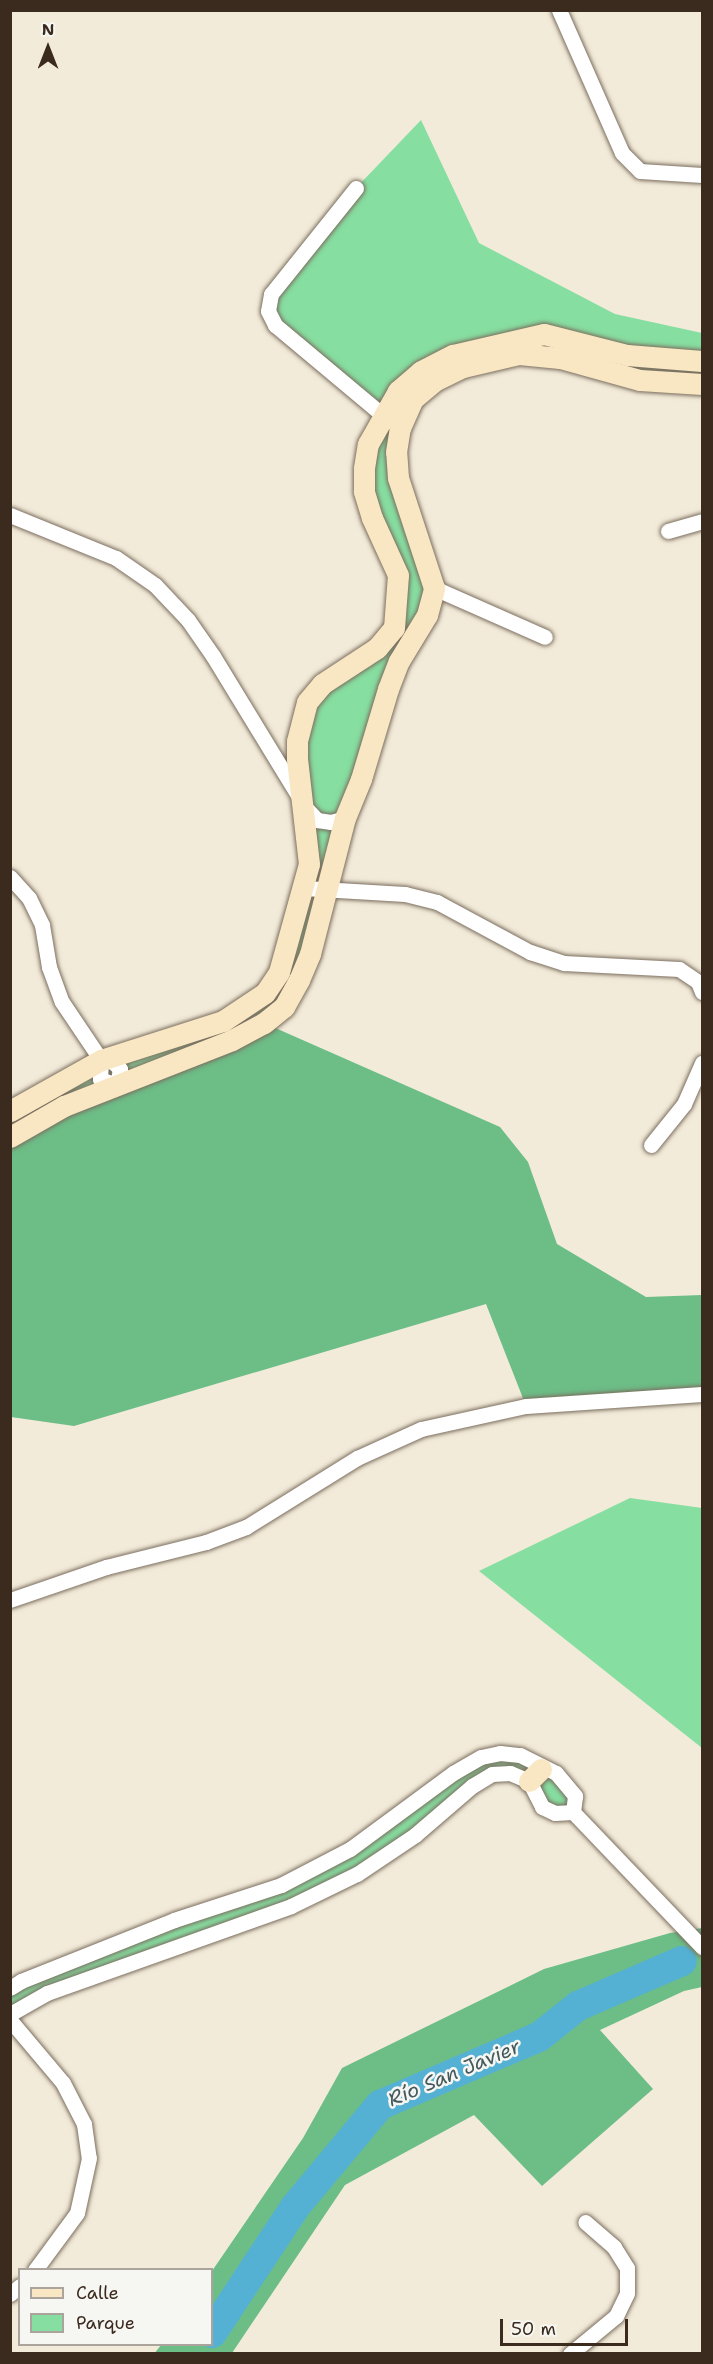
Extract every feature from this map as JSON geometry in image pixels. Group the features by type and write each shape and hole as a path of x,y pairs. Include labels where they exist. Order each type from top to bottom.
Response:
{"street":[{"path":"559,10 622,153 640,171 702,175"},
{"path":"356,188 271,294 268,311 275,325 382,416 400,428"},
{"path":"10,1110 101,1060 183,1036 250,1006 265,993 279,972 309,864 297,741 307,702 322,684 377,648 394,628 399,602 398,575 364,491 368,444 398,391 421,370 453,355 517,337 564,336 627,355 702,361"},
{"path":"10,1137 64,1106 232,1040 284,1007 310,954 345,818 361,779 388,689 399,661 427,615 434,588 398,477 396,452 400,428 413,399 436,380 463,367 519,354 560,357 640,380 702,384"},
{"path":"10,515 116,558 155,585 201,638 305,807 317,820 331,822 345,818"},
{"path":"668,531 702,521"},
{"path":"434,588 545,637"},
{"path":"10,877 29,898 42,926 50,967 62,1002 101,1060 100,1079 117,1084"},
{"path":"304,888 405,894 437,902 530,952 564,963 679,969 698,982 702,992"},
{"path":"651,1145 684,1104 702,1063"},
{"path":"10,1600 106,1567 206,1542 246,1527 357,1458 421,1429 526,1406 702,1394"},
{"path":"10,1988 21,1980 174,1920 281,1885 350,1849 453,1773 481,1757 500,1753 520,1755 535,1775 542,1807 555,1813 573,1812 702,1947"},
{"path":"10,2014 47,1993 291,1906 357,1874 415,1835 472,1786 492,1774 535,1775 566,1781 575,1796 573,1812"},
{"path":"10,2020 63,2083 84,2124 89,2158 77,2213 36,2268"},
{"path":"570,2354 615,2316 627,2293 627,2268 614,2247 585,2222"}],"green space":[{"path":"421,120 479,243 615,314 702,333 702,384 519,354 413,399 396,452 434,588 399,661 284,1007 11,1137 10,1111 265,993 297,910 307,702 358,663 399,602 364,491 382,415 268,311 356,188"},
{"path":"264,1023 500,1127 528,1162 557,1244 646,1297 702,1295 702,1394 526,1406 486,1304 74,1426 11,1417 10,1137"},
{"path":"630,1498 702,1508 702,1748 479,1571"},
{"path":"500,1753 566,1781 573,1812 555,1813 529,1781 492,1775 357,1874 11,2014 11,1988 281,1885 350,1849 453,1773"},
{"path":"702,1928 702,1987 684,1991 600,2030 653,2089 542,2186 474,2115 345,2185 232,2353 154,2354 160,2346 213,2346 213,2270 303,2138 342,2068 544,1969 670,1933"}],"waterway":[{"name":"Río San Javier","path":"213,2331 295,2207 380,2105 539,2037 578,2006 682,1961"}]}
